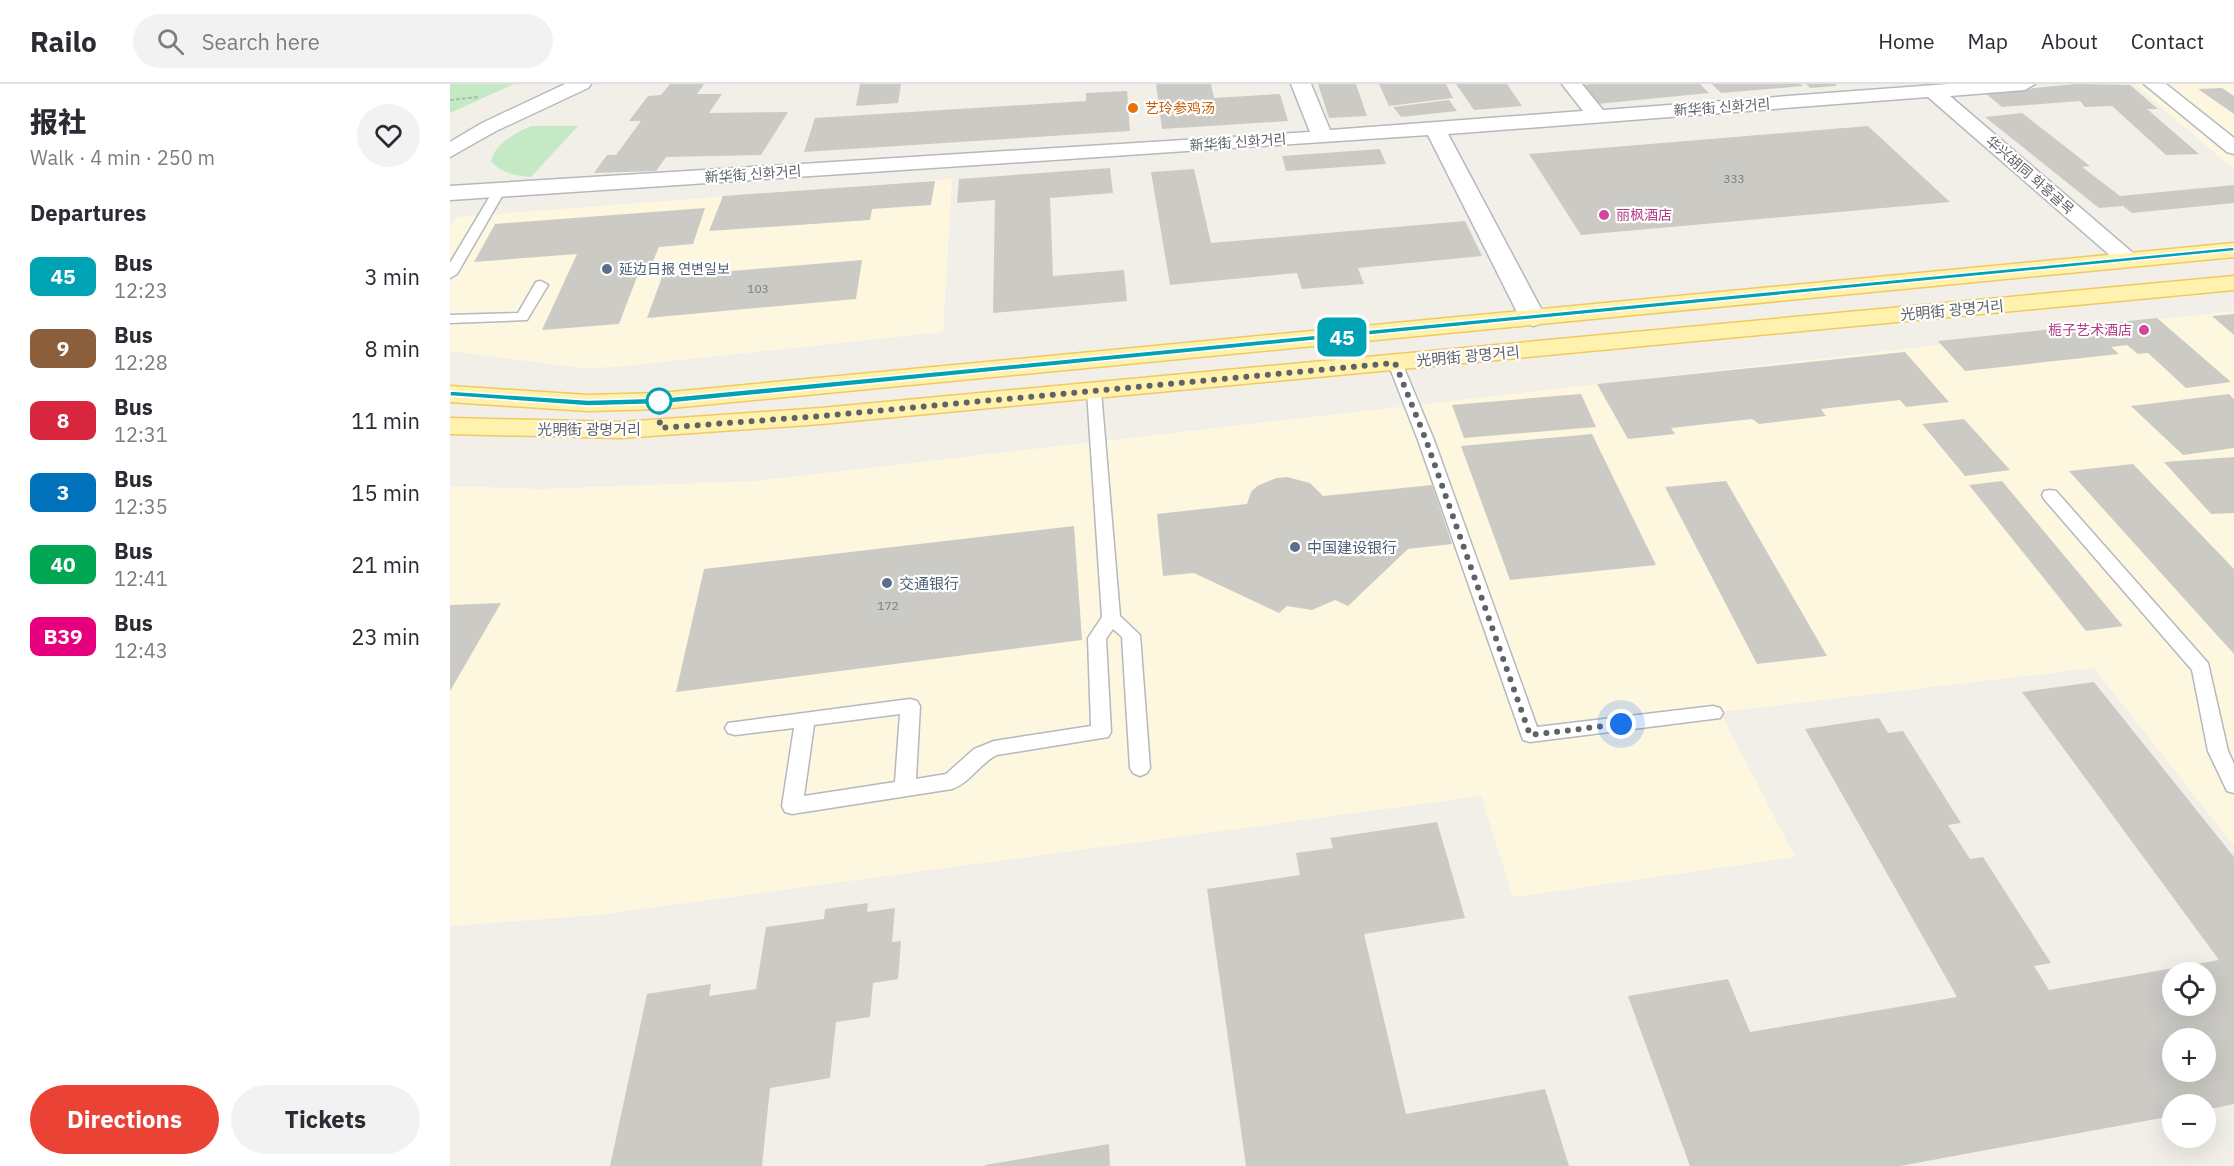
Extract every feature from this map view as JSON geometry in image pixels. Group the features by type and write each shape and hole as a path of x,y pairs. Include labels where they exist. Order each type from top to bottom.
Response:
{"main road":[{"name":"光明街 광명거리","path":"450,394 588,403 661,401 2234,249"},
{"name":"光明街 광명거리","path":"450,426 621,430 822,416 2234,283"}],"street":[{"path":"450,132 492,108 546,84"},
{"path":"450,151 489,127 581,84"},
{"path":"1301,84 1323,137"},
{"path":"1572,84 1598,117"},
{"name":"新华街 신화거리","path":"450,193 1323,137 1972,86 2025,84"},
{"path":"2154,84 2234,148"},
{"name":"华兴胡同 화흥골목","path":"1933,90 2128,259"},
{"path":"1435,129 1533,318"}],"lane":[{"path":"450,274 499,191"},
{"path":"450,319 522,317 541,285"},
{"path":"1395,363 1426,440 1530,735 1713,713"},
{"path":"805,720 792,806 952,781 981,754 994,748 1101,732 1097,638 1111,618 1094,391"},
{"path":"2050,495 2201,668 2218,752 2234,785"},
{"path":"1111,618 1131,635 1140,768"},
{"path":"735,728 910,706 905,789"}],"path":[{"path":"450,100 485,96"}],"shaded area":[{"path":"2134,84 2234,84 2234,169"},
{"path":"952,179 943,332 615,367 581,368 450,351 450,225 456,217"},
{"path":"2234,311 2234,846 2094,668 1720,712 1795,857 1513,897 1481,796 597,915 450,926 450,486 541,489 755,481"}],"green space":[{"path":"450,84 514,84 450,113"},
{"path":"531,126 578,126 531,177 509,173 491,161 493,154 502,144"}],"building":[{"path":"670,84 704,84 697,94 722,94 709,113 788,112 761,155 666,157 656,171 594,173 607,155 616,155 641,121 629,121 648,96 661,95"},
{"path":"860,84 901,84 898,103 856,106"},
{"path":"1156,84 1211,84 1214,98 1280,94 1288,121 1162,129"},
{"path":"1318,84 1356,84 1367,116 1329,118"},
{"path":"1379,84 1446,84 1453,98 1389,106"},
{"path":"1456,84 1507,84 1522,106 1474,110"},
{"path":"1700,84 1709,93 1597,104 1582,85"},
{"path":"1712,84 1800,84 1803,86 1721,93"},
{"path":"1806,84 1836,84 1836,86 1810,88"},
{"path":"2076,84 2130,85 2158,109 2147,109 2199,154 2166,155 2112,106 2085,107 2080,101 2002,107 1985,93"},
{"path":"2222,88 2234,96 2234,114 2198,89"},
{"path":"1127,91 1130,131 804,152 815,118 1086,101 1086,93"},
{"path":"1449,100 1457,111 1401,117 1393,107"},
{"path":"2022,113 2090,166 2082,167 2120,196 2234,185 2234,203 2132,213 2123,206 2099,208 1985,117"},
{"path":"1868,126 1950,202 1581,235 1529,154"},
{"path":"1380,149 1386,164 1286,171 1282,156"},
{"path":"1110,168 1113,193 1050,198 1053,276 1124,270 1127,301 993,313 995,200 957,203 959,179"},
{"path":"1194,169 1211,243 1465,221 1482,256 1358,268 1364,284 1302,289 1297,273 1170,285 1151,172"},
{"path":"935,181 931,205 872,209 870,220 709,231 723,196"},
{"name":"延边日报 연변일보","path":"705,208 693,244 659,247 650,268 640,269 619,324 542,330 577,254 474,262 495,224"},
{"path":"862,260 856,299 647,318 662,277"},
{"path":"2234,314 2234,335 2212,316"},
{"path":"2157,318 2231,382 2186,388 2148,353 2138,354 2127,345 2111,347 2119,354 1965,371 1938,341"},
{"path":"1905,352 1949,402 1906,407 1900,400 1821,409 1826,416 1759,424 1752,419 1671,428 1675,434 1628,439 1597,384"},
{"path":"1581,394 1596,427 1464,438 1452,405"},
{"path":"2229,394 2234,399 2234,448 2183,455 2131,406"},
{"path":"1964,419 2010,470 1965,476 1922,424"},
{"path":"1592,434 1656,565 1510,580 1461,446"},
{"path":"2234,457 2234,513 2211,514 2164,462"},
{"path":"2133,464 2234,569 2234,654 2069,471"},
{"name":"中国建设银行","path":"1287,477 1310,483 1323,496 1432,485 1452,544 1408,549 1348,606 1335,600 1312,610 1287,606 1279,613 1194,573 1163,576 1157,514 1247,504 1251,492 1257,486 1276,478"},
{"path":"1726,481 1827,656 1757,664 1665,487"},
{"path":"2002,481 2123,626 2086,631 1969,485"},
{"path":"1074,526 1082,640 676,692 704,569"},
{"path":"501,603 450,691 450,605"},
{"path":"2094,682 2234,857 2234,1104 2216,1108 2216,1094 2162,1094 2162,1118 1900,1166 1690,1166 1628,996 1728,979 1750,1032 1957,997 1805,729 1879,718 1888,733 1903,731 1961,823 1948,825 1970,859 1983,857 2051,963 2034,966 2049,990 2162,970 2162,1016 2216,1016 2216,962 2208,962 2219,960 2022,692"},
{"path":"1437,822 1465,918 1364,934 1406,1114 1545,1089 1569,1166 1246,1166 1207,889 1300,875 1296,853 1333,848 1330,838"},
{"path":"868,903 867,912 895,908 892,942 901,941 898,979 873,983 870,1017 836,1022 830,1078 770,1088 762,1166 610,1166 647,994 711,984 709,996 756,989 766,927 824,919 825,909"},
{"path":"1109,1144 1110,1166 985,1166 985,1165"}],"bus line":[{"name":"45","path":"450,394 588,403 661,401 1499,322 2234,249"}],"place":[{"name":"艺玲参鸡汤","path":"1133,108"},
{"name":"丽枫酒店","path":"1604,215"},
{"name":"延边日报 연변일보","path":"607,269"},
{"name":"栀子艺术酒店","path":"2144,330"},
{"name":"中国建设银行","path":"1295,547"},
{"name":"交通银行","path":"887,583"}],"route":[{"path":"659,401 660,428 822,416 1395,363 1426,440 1530,735 1621,724"}]}
